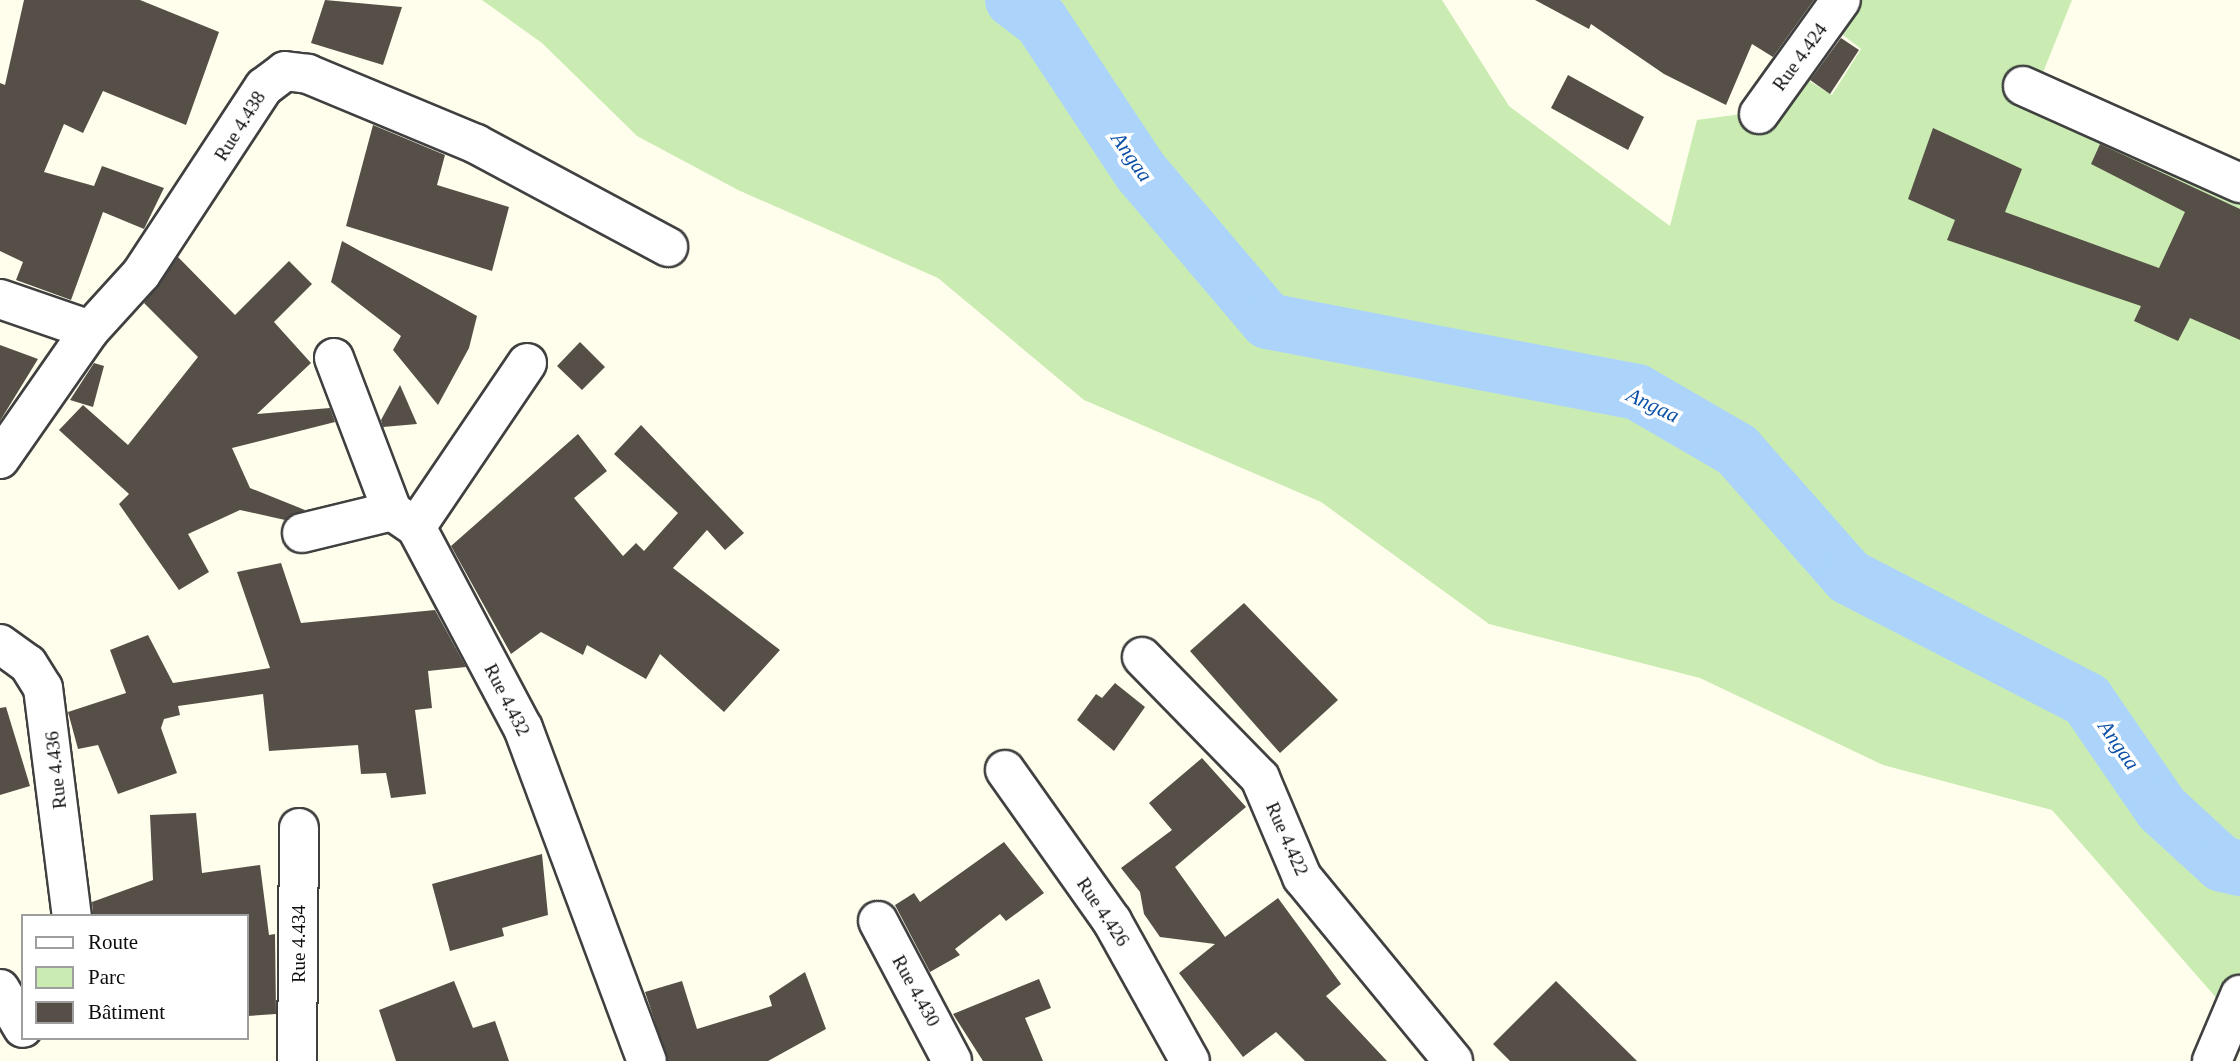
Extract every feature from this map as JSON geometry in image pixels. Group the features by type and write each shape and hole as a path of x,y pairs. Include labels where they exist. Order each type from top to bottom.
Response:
{"street":[{"name":"Rue 4.424","path":"1759,114 1841,0"},
{"name":"Rue 4.438","path":"0,459 90,330 141,274 264,87 285,71 308,74 475,144 668,247"},
{"path":"2023,86 2240,183"},
{"path":"0,299 90,330"},
{"name":"Rue 4.432","path":"334,358 404,519 523,728 647,1061"},
{"path":"302,534 404,519 527,363"},
{"name":"Rue 4.422","path":"1142,657 1260,778 1302,877 1453,1061"},
{"name":"Rue 4.436","path":"9,663 49,713 72,914"},
{"name":"Rue 4.426","path":"1005,770 1112,921 1190,1061"},
{"name":"Rue 4.434","path":"297,1061 299,828"},
{"name":"Rue 4.430","path":"878,921 952,1061"},
{"path":"0,989 21,1025"},
{"path":"2211,1061 2240,995"},
{"path":"20,1061 22,1040"}],"green space":[{"path":"482,0 1442,0 1509,106 1670,226 1697,120 1749,113 1780,118 1806,79 1832,95 1861,49 1839,32 1862,0 2072,0 2042,75 2240,173 2240,1025 2052,810 1883,765 1700,678 1489,624 1321,502 1084,400 938,278 738,190 637,136 542,43"}],"building":[{"path":"24,0 140,0 219,32 186,125 103,91 83,133 64,124 44,172 94,186 102,166 164,188 144,229 103,212 71,300 16,280 23,262 0,251 0,83 5,85"},
{"path":"325,0 402,7 383,65 311,43"},
{"path":"1535,0 1814,0 1773,57 1752,44 1726,105 1664,74 1591,24 1589,29"},
{"path":"1841,38 1859,50 1830,94 1810,80"},
{"path":"1568,75 1644,117 1628,150 1551,108"},
{"path":"373,125 445,155 437,185 509,207 492,271 346,226"},
{"path":"1933,128 2022,169 2005,212 2159,268 2185,212 2091,164 2100,144 2240,209 2240,340 2190,318 2178,341 2134,321 2141,306 1947,240 1955,220 1908,199"},
{"path":"342,241 477,316 469,348 438,405 393,350 401,336 331,282"},
{"path":"178,257 235,315 289,261 312,284 274,322 311,363 257,414 330,408 335,422 232,448 250,488 305,510 285,520 240,510 188,534 209,572 179,590 119,504 129,494 59,430 83,405 128,445 198,357 144,303"},
{"path":"580,342 605,367 582,390 557,366"},
{"path":"0,345 38,359 0,421"},
{"path":"94,363 104,366 93,407 70,400"},
{"path":"400,385 417,424 383,427 381,420"},
{"path":"641,425 744,533 725,550 707,530 673,568 780,650 724,712 660,654 646,679 587,645 583,655 541,632 511,654 451,546 578,434 607,471 574,498 623,556 636,543 644,551 678,513 614,454"},
{"path":"281,563 301,623 435,610 466,667 428,671 432,708 415,710 426,794 391,798 386,773 361,774 358,745 269,751 263,694 178,706 180,715 164,719 161,728 177,773 118,794 98,745 78,749 68,712 126,693 110,650 148,635 173,683 270,668 237,572"},
{"path":"1244,603 1338,700 1280,753 1190,651"},
{"path":"1115,683 1145,707 1114,751 1077,720 1096,694 1102,698"},
{"path":"6,707 30,786 0,795 0,708"},
{"path":"1202,758 1246,807 1175,867 1225,937 1278,898 1341,984 1326,996 1387,1061 1305,1061 1276,1032 1243,1057 1179,973 1215,944 1160,937 1144,914 1140,892 1121,868 1172,830 1149,803"},
{"path":"196,813 202,873 260,865 269,935 275,934 276,1014 248,1016 248,914 93,914 92,902 153,880 150,815"},
{"path":"1004,842 1044,893 1006,921 1000,914 955,949 960,955 930,972 895,905 914,893 920,902"},
{"path":"542,854 548,915 502,928 504,936 450,951 432,884"},
{"path":"805,972 826,1029 768,1061 668,1061 645,992 682,981 697,1029 772,1006 769,996"},
{"path":"1039,979 1051,1008 1025,1018 1043,1061 983,1061 953,1014"},
{"path":"454,981 473,1028 495,1021 509,1061 396,1061 379,1010"},
{"path":"1556,981 1637,1061 1510,1061 1493,1044"}],"waterway":[{"name":"Angaa","path":"1013,0 1041,21 1141,172 1268,321 1637,392 1737,450 1849,577 2087,700 2162,809 2222,864 2240,868"}]}
